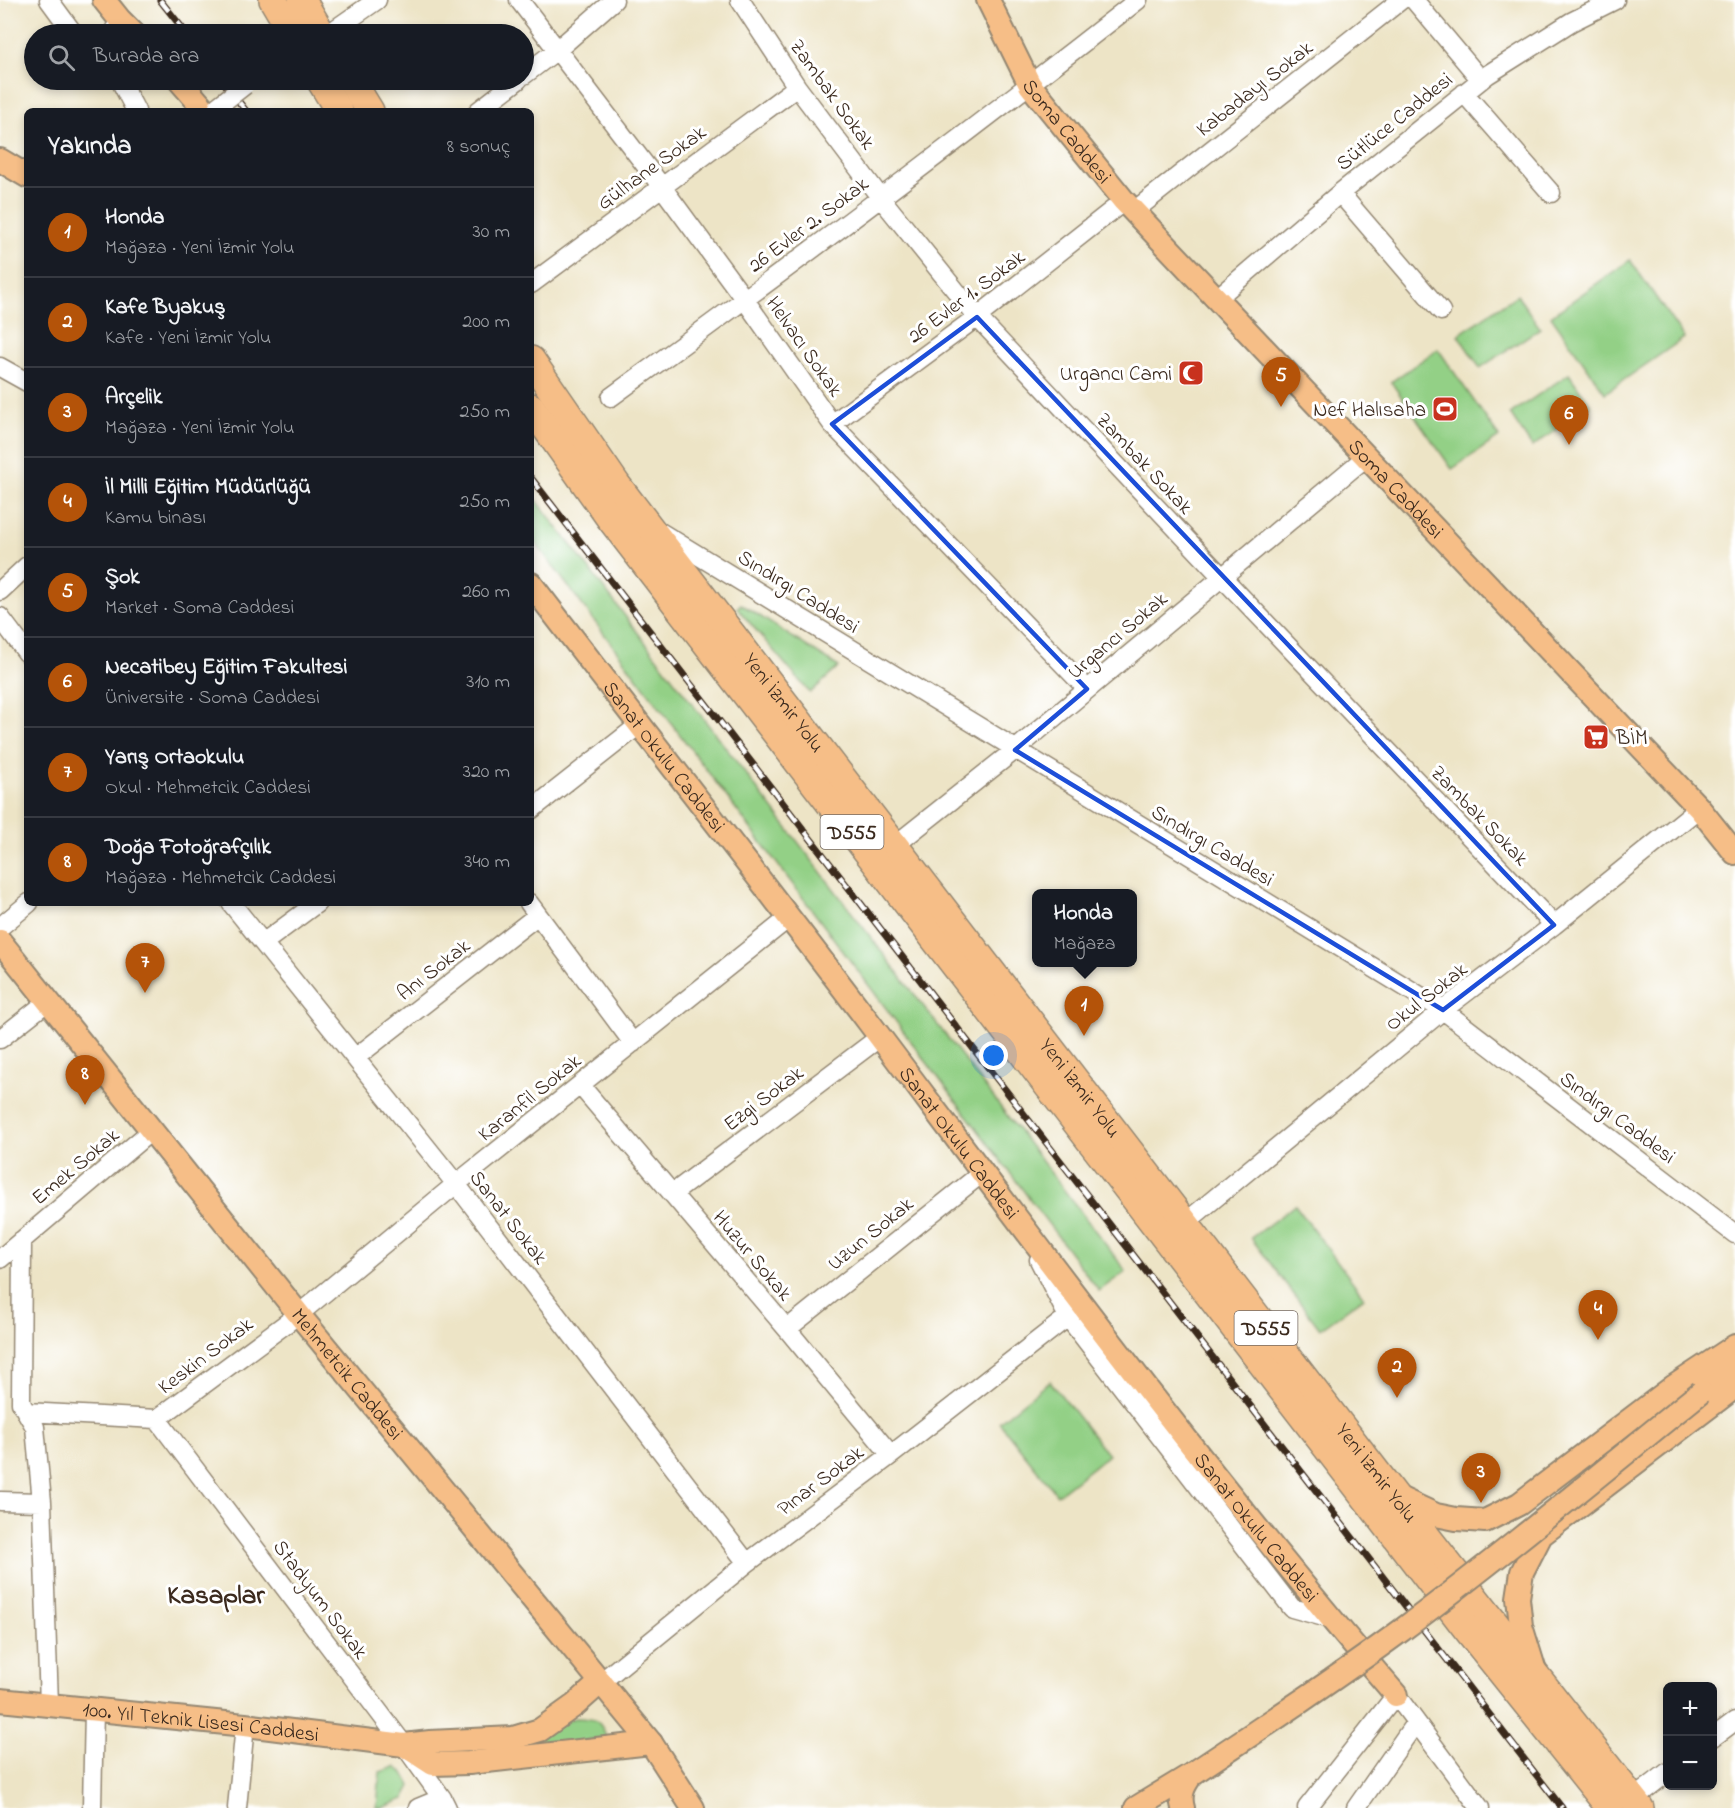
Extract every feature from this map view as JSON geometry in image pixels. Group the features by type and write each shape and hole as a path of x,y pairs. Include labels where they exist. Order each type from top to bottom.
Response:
{"highway":[{"path":"273,0 287,24"},
{"path":"302,0 322,24"},
{"path":"326,90 337,108"},
{"path":"357,90 368,108"},
{"name":"Yeni İzmir Yolu","path":"534,364 617,485 894,846 1466,1628 1628,1805"},
{"name":"Yeni İzmir Yolu","path":"534,410 609,517 1175,1231 1395,1496 1536,1676 1628,1805"}],"main road":[{"path":"104,0 118,24"},
{"name":"Soma Caddesi","path":"988,0 1030,85 1129,206 1699,808 1735,853"},
{"path":"190,90 211,108"},
{"path":"1,162 24,174"},
{"name":"Sanat Okulu Caddesi","path":"534,588 790,917 1022,1226 1076,1311 1171,1421 1331,1619 1396,1695"},
{"name":"Mehmetcik Caddesi","path":"0,941 299,1314 651,1743 693,1808"},
{"path":"1735,1346 1673,1388 1519,1504 1514,1509 1511,1521 1516,1533 1528,1538 1541,1535 1735,1387"},
{"path":"1136,1808 1192,1774 1337,1677 1410,1624 1532,1529 1735,1363"},
{"path":"1701,1392 1735,1371"},
{"path":"1395,1496 1436,1515 1485,1521 1519,1504"},
{"path":"1536,1676 1521,1626 1518,1598 1522,1572 1541,1535"},
{"name":"100. Yıl Teknik Lisesi Caddesi","path":"0,1700 245,1725 404,1745 513,1738 540,1730 575,1705 601,1682"},
{"name":"100. Yıl Teknik Lisesi Caddesi","path":"404,1745 433,1764 468,1763 651,1743"},
{"path":"1183,1808 1182,1790 1192,1774"}],"street":[{"path":"49,0 67,24"},
{"path":"340,24 377,0"},
{"name":"Helvacı Sokak","path":"519,0 746,300 832,423 1087,689"},
{"path":"534,67 614,0"},
{"name":"Zambak Sokak","path":"740,0 797,87 880,197 977,317 1554,925"},
{"name":"26 Evler 2. Sokak","path":"611,397 746,300 1030,85 1138,0"},
{"name":"Kabadayı Sokak","path":"1129,206 1401,0"},
{"path":"1414,0 1480,80"},
{"name":"Sütlüce Caddesi","path":"1216,299 1340,193 1480,80 1571,22 1615,0"},
{"name":"Gülhane Sokak","path":"534,282 797,87"},
{"path":"125,90 134,108"},
{"path":"213,108 238,90"},
{"path":"482,108 505,90"},
{"path":"1464,93 1551,193"},
{"path":"1340,193 1441,310"},
{"name":"26 Evler 1. Sokak","path":"832,423 1129,206"},
{"path":"0,367 24,380"},
{"name":"Urgancı Sokak","path":"894,846 1015,750 1366,457"},
{"name":"Sındırgı Caddesi","path":"647,525 1443,1010 1735,1234"},
{"path":"0,591 24,569"},
{"path":"0,617 24,649"},
{"path":"534,808 639,725"},
{"name":"Okul Sokak","path":"1175,1231 1443,1010 1554,925 1699,808"},
{"path":"0,927 25,906"},
{"name":"Sanat Sokak","path":"233,906 456,1184 747,1563"},
{"path":"263,942 313,906"},
{"path":"533,909 633,1043"},
{"name":"Anı Sokak","path":"355,1058 533,909"},
{"name":"Karanfil Sokak","path":"299,1314 456,1184 790,917"},
{"path":"0,1039 47,1002"},
{"name":"Ezgi Sokak","path":"672,1194 880,1037"},
{"name":"Huzur Sokak","path":"580,1085 891,1455"},
{"name":"Emek Sokak","path":"0,1259 152,1130"},
{"name":"Uzun Sokak","path":"787,1329 982,1173"},
{"path":"22,1240 21,1403 35,1427 42,1502 49,1704"},
{"name":"Pınar Sokak","path":"601,1682 747,1563 891,1455 1076,1311"},
{"name":"Keskin Sokak","path":"26,1412 157,1419 299,1314"},
{"name":"Stadyum Sokak","path":"157,1419 404,1745 445,1803"},
{"path":"0,1501 42,1502"},
{"path":"1306,1808 1396,1695 1480,1808"},
{"path":"92,1808 94,1709"},
{"path":"1716,1736 1735,1721"},
{"path":"1356,1808 1416,1722"},
{"path":"237,1808 245,1725"},
{"path":"1628,1805 1663,1776"},
{"path":"417,1808 445,1803"}],"highlighted area":[{"path":"977,317 1554,925 1443,1010 1015,750 1087,689 832,424"}],"green space":[{"path":"1630,260 1684,338 1605,393 1551,316"},
{"path":"1517,295 1540,328 1480,368 1458,335"},
{"name":"Nef Halısaha","path":"1438,349 1499,437 1452,469 1391,382"},
{"path":"1569,374 1591,406 1532,447 1510,414"},
{"path":"534,497 1126,1271 1099,1291 534,541"},
{"path":"741,604 839,667 810,693 737,608"},
{"path":"1295,1205 1364,1297 1320,1329 1251,1238"},
{"path":"1050,1381 1108,1455 1057,1495 999,1422"},
{"path":"575,1718 596,1721 607,1738 519,1749 425,1754"},
{"path":"395,1767 404,1773 411,1786 404,1799 377,1808 380,1772"}],"railway":[{"path":"160,0 179,24"},
{"path":"230,90 244,108"},
{"path":"534,482 1562,1808"}],"place":[{"name":"Urgancı Cami","path":"1191,373"},
{"name":"Şok","path":"1281,407"},
{"name":"Nef Halısaha","path":"1445,409"},
{"name":"Necatibey Eğitim Fakultesi","path":"1569,445"},
{"name":"BİM","path":"1596,737"},
{"name":"Yarış Ortaokulu","path":"145,993"},
{"name":"Honda","path":"1084,1036"},
{"name":"Doğa Fotoğrafçılık","path":"85,1105"},
{"name":"İl Milli Eğitim Müdürlüğü","path":"1598,1340"},
{"name":"Kafe Byakuş","path":"1397,1398"},
{"name":"Arçelik","path":"1481,1503"}],"district":[{"name":"Kasaplar","path":"216,1594"}]}
